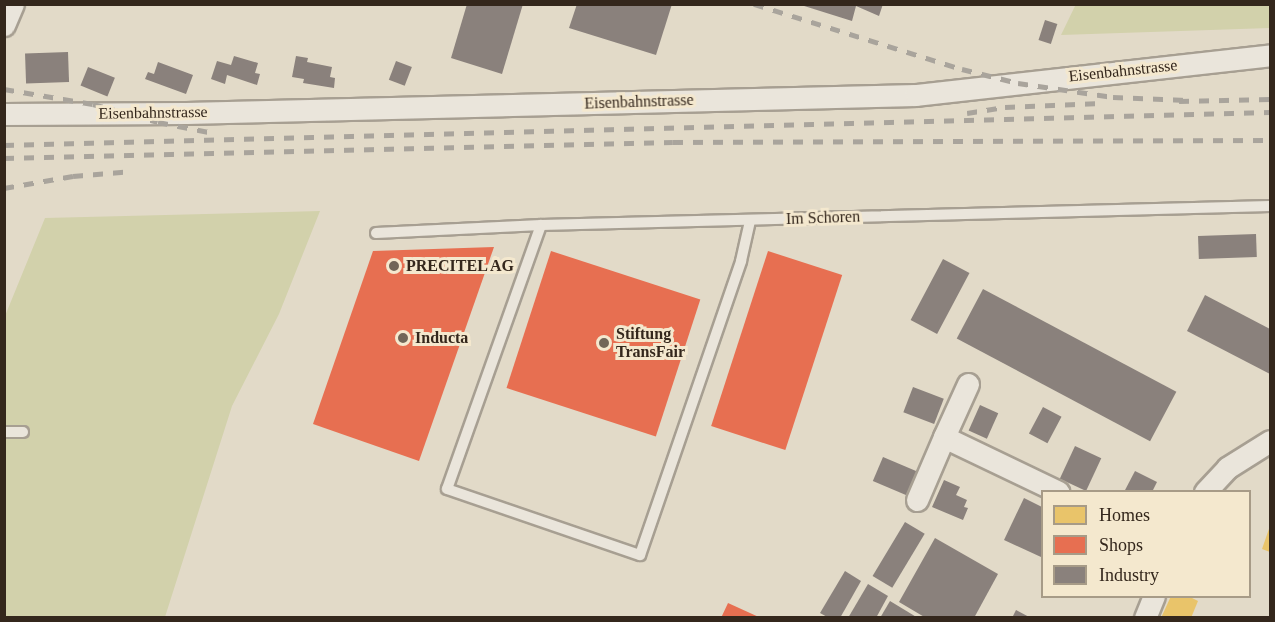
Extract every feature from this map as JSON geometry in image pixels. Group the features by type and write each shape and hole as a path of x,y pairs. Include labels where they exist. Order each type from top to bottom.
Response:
{"street":[{"path":"4,25 13,4"},
{"name":"Eisenbahnstrasse","path":"4,114 210,113 916,95 1270,55"},
{"path":"917,500 968,384"},
{"path":"944,437 1055,490"},
{"path":"1207,490 1227,468 1270,441"},
{"path":"1145,618 1154,598"}],"lane":[{"name":"Im Schoren","path":"376,233 541,225 1270,206"},
{"path":"541,225 447,489 640,555 741,261 750,221"},
{"path":"4,432 23,432"}],"green space":[{"path":"1076,4 1270,5 1270,28 1061,35"},
{"path":"320,211 279,314 232,406 165,617 5,616 5,316 45,218"}],"building: Homes":[{"path":"1270,526 1270,552 1262,549"},
{"path":"1170,598 1192,598 1198,601 1191,618 1161,618"}],"building: Shops":[{"name":"Inducta","path":"494,247 419,461 313,424 373,251"},
{"name":"Stiftung TransFair","path":"551,251 700,300 656,436 507,388"},
{"path":"768,251 842,275 785,450 711,426"},
{"path":"728,603 761,618 721,618"}],"building: Industry":[{"path":"467,4 523,4 502,74 451,58"},
{"path":"577,4 672,4 656,55 569,28"},
{"path":"883,4 879,16 856,6 852,21 801,5"},
{"path":"1045,20 1057,24 1051,44 1039,40"},
{"path":"68,52 69,82 26,83 25,54"},
{"path":"234,56 258,63 255,73 260,74 257,85 227,75 225,84 211,79 217,61 231,65"},
{"path":"296,56 308,58 307,62 332,67 330,77 335,78 334,88 303,83 304,79 292,77"},
{"path":"396,61 412,67 405,86 389,80"},
{"path":"158,62 193,75 186,94 145,79 148,72 154,74"},
{"path":"88,67 115,78 107,96 81,86"},
{"path":"1256,234 1257,257 1199,259 1198,236"},
{"path":"943,259 969,273 937,334 911,320"},
{"path":"983,289 1176,392 1150,441 957,338"},
{"path":"1205,295 1270,329 1270,374 1187,331"},
{"path":"913,387 944,399 934,424 903,412"},
{"path":"980,405 998,413 987,439 969,431"},
{"path":"1043,407 1062,417 1047,443 1029,433"},
{"path":"1075,446 1101,458 1086,490 1060,479"},
{"path":"883,457 921,473 911,497 873,481"},
{"path":"1135,471 1157,482 1153,490 1125,490"},
{"path":"944,480 960,487 956,495 967,500 964,507 968,508 963,520 932,507"},
{"path":"1024,498 1041,506 1041,557 1004,540"},
{"path":"905,522 925,534 892,588 873,576"},
{"path":"935,538 998,574 974,618 926,618 899,602"},
{"path":"845,571 861,581 840,618 829,618 820,613"},
{"path":"868,584 888,596 876,618 848,618"},
{"path":"890,601 918,618 880,618"},
{"path":"1016,610 1031,618 1012,618"}],"railway":[{"path":"754,4 962,69 1018,83 1113,97 1187,100"},
{"path":"4,89 93,104 158,122 214,133"},
{"path":"1179,101 1270,99"},
{"path":"967,113 1005,107 1101,103"},
{"path":"4,145 1270,112"},
{"path":"4,158 673,142 1270,140"},
{"path":"4,188 73,176 133,171"}],"place":[{"name":"PRECITEL AG","path":"394,266"},
{"name":"Inducta","path":"403,338"},
{"name":"Stiftung TransFair","path":"604,343"}]}
